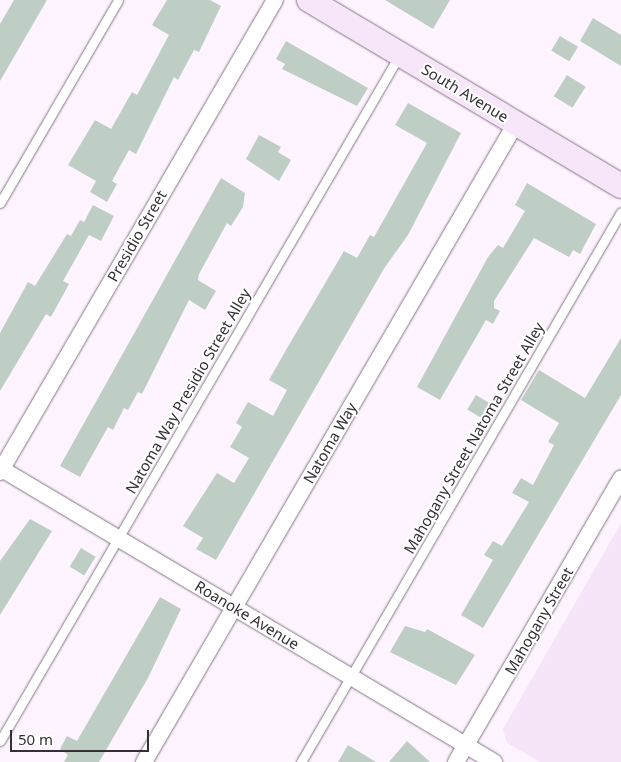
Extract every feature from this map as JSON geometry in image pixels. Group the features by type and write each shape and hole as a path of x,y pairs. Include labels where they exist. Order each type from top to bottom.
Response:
{"street":[{"name":"Presidio Street","path":"1,470 275,0"},
{"name":"South Avenue","path":"309,0 621,186"},
{"name":"Natoma Way","path":"144,762 516,123"},
{"name":"Roanoke Avenue","path":"1,470 494,762"},
{"name":"Mahogany Street","path":"456,762 621,479"}],"lane":[{"path":"0,203 118,0"},
{"name":"Natoma Way Presidio Street Alley","path":"0,741 400,54"},
{"name":"Mahogany Street Natoma Street Alley","path":"301,762 621,212"}],"shaded area":[{"path":"621,523 621,762 540,762 507,743 503,729"}],"building":[{"path":"14,0 47,0 0,81 0,24"},
{"path":"167,0 210,0 221,6 199,52 194,50 178,80 174,77 136,154 129,150 112,181 117,184 107,202 90,192 96,181 68,165 95,120 111,129 132,92 137,95 169,35 152,25"},
{"path":"385,0 450,0 433,29"},
{"path":"593,18 621,35 621,66 580,41"},
{"path":"560,36 578,47 569,61 551,51"},
{"path":"286,41 368,88 357,106 282,69 285,64 276,59"},
{"path":"567,75 586,87 572,108 554,96"},
{"path":"408,103 461,133 408,235 385,267 216,560 196,549 203,538 183,526 217,473 234,483 249,458 230,447 242,427 236,423 248,402 273,416 287,390 269,380 344,251 357,258 370,235 374,237 427,143 395,125"},
{"path":"259,135 281,147 278,152 291,160 279,181 246,159"},
{"path":"221,178 245,193 243,207 231,226 227,223 199,274 198,280 216,291 205,310 189,300 142,394 138,392 128,410 124,408 113,430 108,427 80,477 60,466"},
{"path":"527,183 596,224 580,254 573,250 569,257 534,238 494,301 494,308 500,311 493,324 486,320 440,400 417,387 488,257 498,245 503,248 525,211 515,205"},
{"path":"93,205 114,216 101,241 89,235 63,281 69,284 51,317 46,314 0,391 0,333 28,282 35,286 67,234 71,236 80,220 84,222"},
{"path":"621,338 621,395 483,628 461,615 493,560 484,555 493,541 502,546 529,502 512,493 521,478 533,485 554,445 548,442 559,423 521,400 539,370 585,398"},
{"path":"476,395 491,404 482,418 467,410"},
{"path":"30,519 52,531 0,615 0,561"},
{"path":"81,548 96,557 84,576 70,567"},
{"path":"160,597 181,609 148,678 99,762 64,762 68,755 60,749 67,736 77,741"},
{"path":"405,626 425,632 427,629 475,655 456,685 390,652"},
{"path":"407,741 430,762 389,762"},
{"path":"348,745 376,762 338,762"}]}
